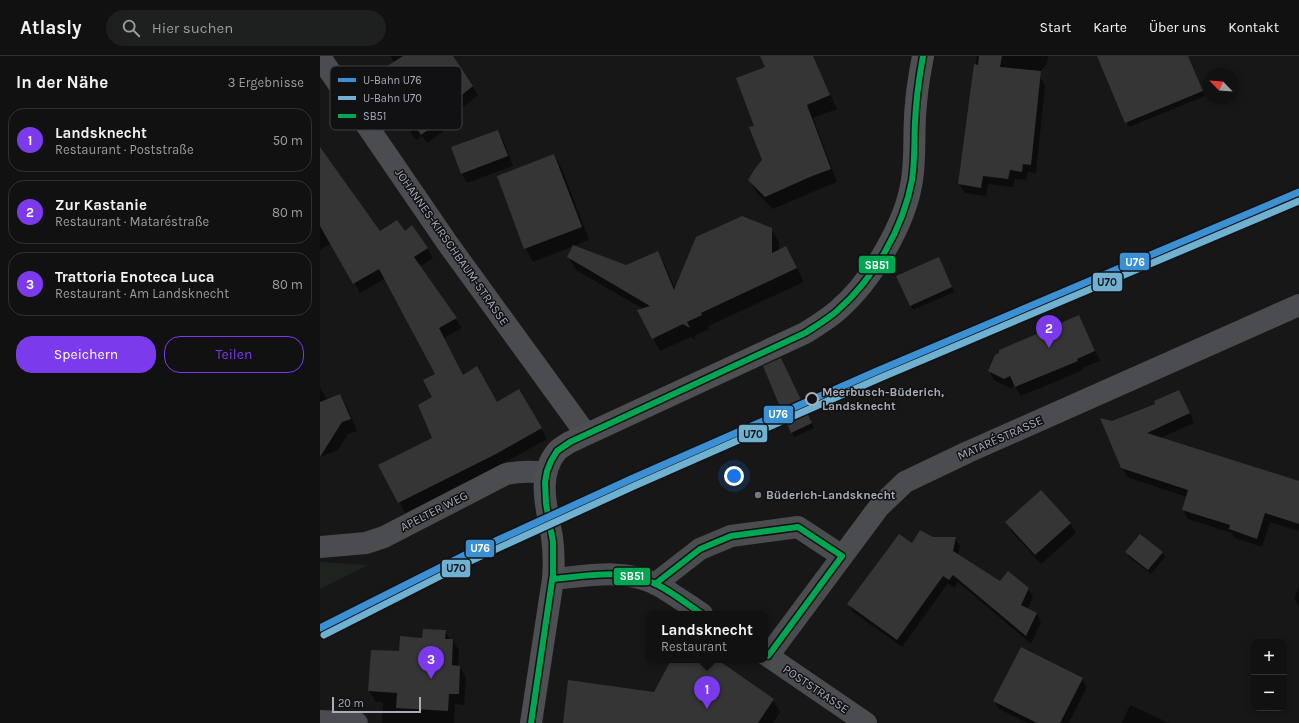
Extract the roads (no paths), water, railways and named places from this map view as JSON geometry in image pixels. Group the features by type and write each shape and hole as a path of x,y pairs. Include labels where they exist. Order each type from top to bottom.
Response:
{"main road":[{"path":"531,723 553,579 554,563 552,537 545,499 546,473 551,460 558,450 586,434 805,333 838,310 861,287 880,260 903,212 909,194 912,180 916,104 922,56"}],"street":[{"name":"JOHANNES-KIRSCHBAUM-STRASSE","path":"320,57 330,72"},
{"name":"JOHANNES-KIRSCHBAUM-STRASSE","path":"370,130 448,244 586,434"},
{"name":"MATARÉSTRASSE","path":"768,654 879,507 906,482 968,452 1299,304"},
{"name":"APELTER WEG","path":"320,547 366,543 384,537 506,474 520,471 546,473"},
{"path":"655,584 700,549 731,536 798,527 842,556"},
{"path":"553,579 606,574 634,576 655,584 697,611"},
{"name":"POSTSTRASSE","path":"768,656 866,723"},
{"path":"320,721 357,723"}],"metro line":[{"name":"U76","path":"320,628 465,555 631,479 877,371 1299,192"},
{"name":"U70","path":"324,635 468,562 634,486 880,378 1299,201"}],"place":[{"name":"Zur Kastanie","path":"1049,348"},
{"name":"Meerbusch-Büderich, Landsknecht","path":"812,399"},
{"name":"Büderich-Landsknecht","path":"758,495"},
{"name":"Trattoria Enoteca Luca","path":"431,679"},
{"name":"Landsknecht","path":"707,709"}]}
